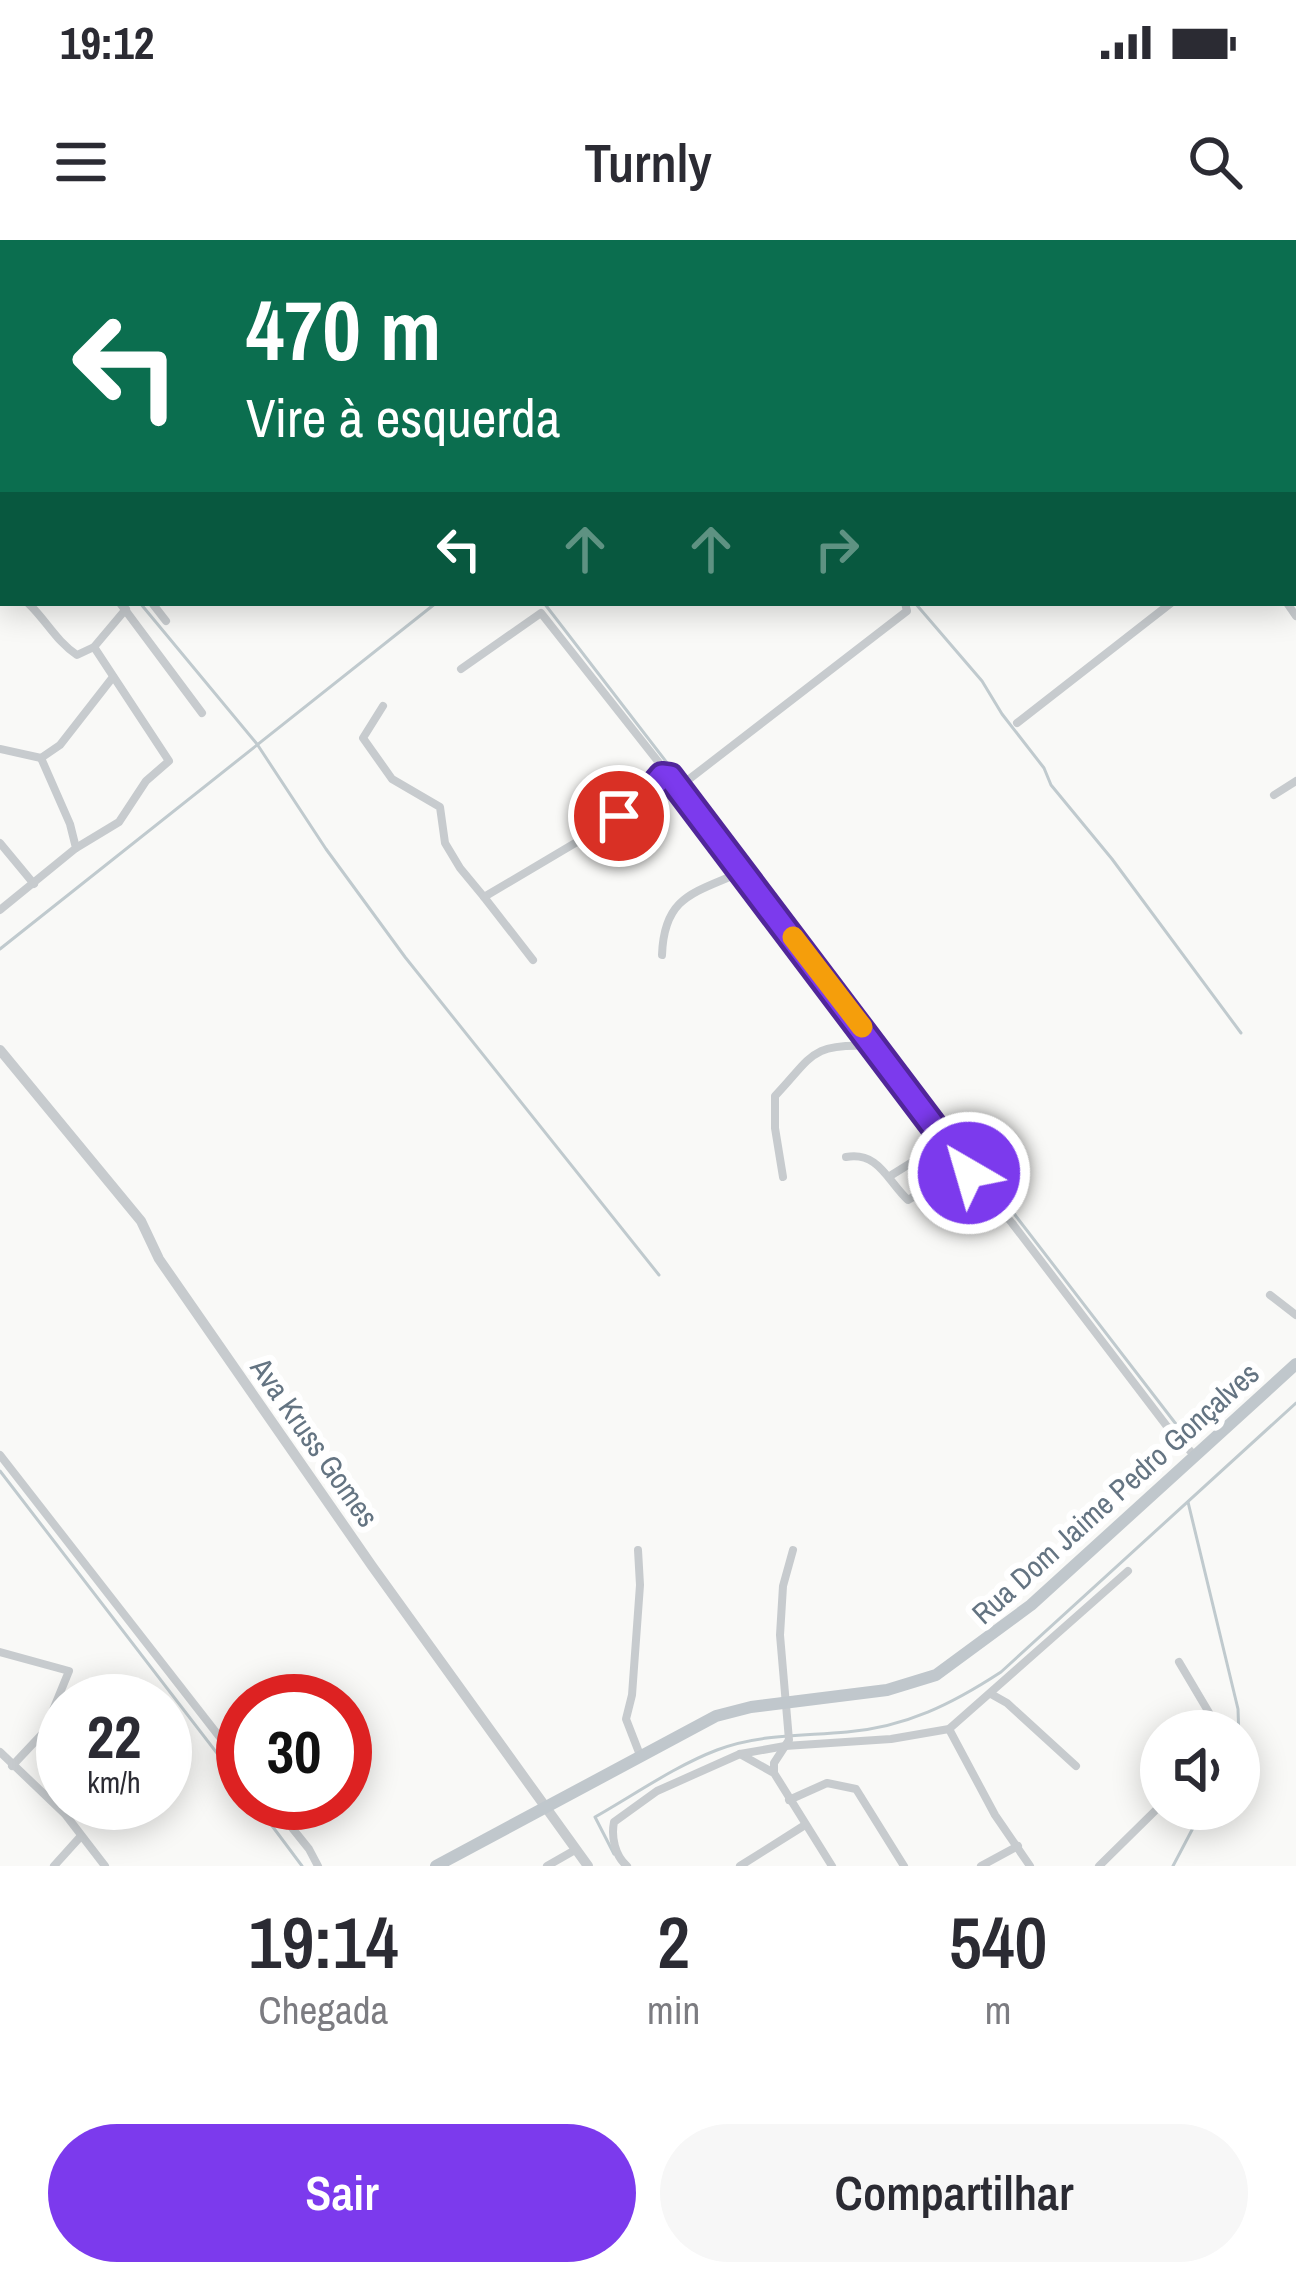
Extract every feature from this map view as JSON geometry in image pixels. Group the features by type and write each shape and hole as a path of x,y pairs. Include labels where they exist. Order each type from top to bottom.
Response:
{"main road":[{"name":"Rua Dom Jaime Pedro Gonçalves","path":"436,1866 716,1716 887,1690 936,1675 1031,1605 1296,1364"}],"street":[{"path":"31,606 69,649 84,655 123,606 202,712"},
{"path":"154,606 166,621"},
{"path":"688,780 907,611 906,606"},
{"path":"1017,723 1167,606"},
{"path":"461,669 541,613 858,1022 870,1046 898,1076 955,1157 1194,1455"},
{"path":"0,910 76,848 118,822 146,782 170,761 94,647"},
{"path":"0,749 40,758 60,745 112,677"},
{"path":"383,706 363,738 392,779 440,807 446,843 460,868 533,960"},
{"path":"40,758 76,848"},
{"path":"484,897 614,820 638,793 651,789 662,776 670,777"},
{"path":"1274,795 1296,781"},
{"path":"0,844 34,884"},
{"path":"662,955 665,925 672,911 693,890 741,872"},
{"path":"783,1177 775,1096 817,1052 844,1042 870,1046"},
{"name":"Ava Kruss Gomes","path":"0,1050 141,1221 159,1258 587,1866"},
{"path":"890,1176 942,1139"},
{"path":"925,1152 955,1157"},
{"path":"846,1157 866,1158 890,1176 908,1200 946,1178"},
{"path":"1270,1295 1296,1315"},
{"path":"0,1455 216,1732"},
{"path":"638,1550 640,1585 626,1719 640,1755"},
{"path":"793,1550 783,1586 779,1634 787,1743 774,1763 774,1773 832,1866"},
{"path":"627,1866 614,1842 616,1817 657,1791 740,1754 787,1743 868,1742 950,1729 1128,1571"},
{"path":"0,1652 69,1671 44,1732 12,1766"},
{"path":"1179,1662 1208,1710"},
{"path":"991,1694 1076,1766"},
{"path":"950,1729 995,1815 1030,1866"},
{"path":"0,1752 49,1797 105,1866"},
{"path":"740,1754 774,1773"},
{"path":"789,1800 827,1784 856,1789 904,1866"},
{"path":"740,1866 805,1825"},
{"path":"1099,1866 1140,1826"},
{"path":"294,1830 318,1866"},
{"path":"54,1866 81,1836"},
{"path":"981,1866 1018,1846"},
{"path":"548,1866 575,1850"}],"waterway":[{"path":"142,606 257,744 405,957 659,1275"},
{"path":"0,949 432,606"},
{"path":"546,606 1179,1428"},
{"path":"918,606 982,681 1051,785 1241,1033"},
{"path":"614,1854 595,1817 701,1757 749,1741 889,1725 946,1704 1001,1672 1296,1403"},
{"path":"0,1471 216,1752"},
{"path":"1188,1502 1238,1710"},
{"path":"275,1830 302,1866"},
{"path":"1173,1866 1192,1830"}],"slow traffic":[{"path":"793,937 862,1027"}],"route":[{"path":"619,816 638,793 651,789 662,776 670,777 969,1173"}]}
